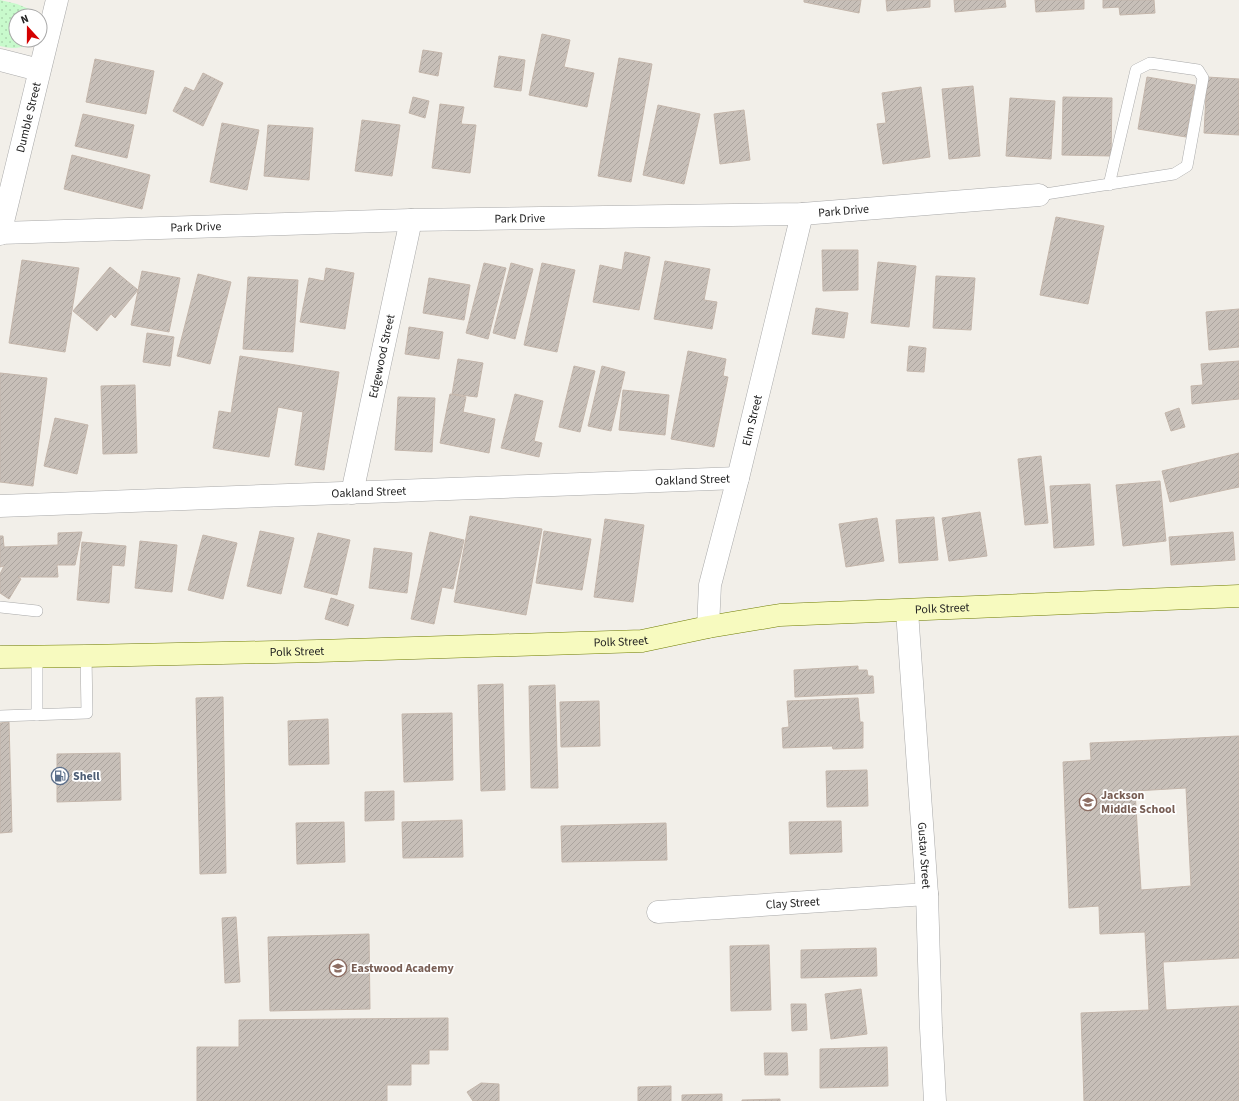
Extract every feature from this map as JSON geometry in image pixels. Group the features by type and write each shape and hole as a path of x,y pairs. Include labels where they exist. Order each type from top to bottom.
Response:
{"main road":[{"name":"Polk Street","path":"0,657 318,651 642,641 708,627 780,615 907,611 1239,596"}],"street":[{"name":"Dumble Street","path":"0,234 57,0"},
{"path":"0,60 39,70"},
{"name":"Park Drive","path":"0,234 412,220 802,214 1039,196"},
{"name":"Elm Street","path":"708,627 710,585 738,478 802,214"},
{"name":"Edgewood Street","path":"352,493 412,220"},
{"name":"Oakland Street","path":"0,506 738,478"},
{"name":"Gustav Street","path":"907,611 927,894 935,1101"},
{"name":"Clay Street","path":"658,912 927,894"}],"lane":[{"path":"1039,196 1174,174 1187,166 1203,78 1198,70 1150,63 1136,70 1109,184"},
{"path":"0,607 37,611"},
{"path":"37,656 37,715"},
{"path":"0,716 87,713 86,656"}],"green space":[{"path":"0,0 27,8 8,8 8,47 0,46"}],"building":[{"path":"804,0 861,0 859,13 804,2"},
{"path":"886,0 930,0 930,7 887,11"},
{"path":"954,0 1005,0 1006,7 955,12"},
{"path":"1035,0 1084,0 1084,9 1036,12"},
{"path":"1103,0 1154,0 1155,13 1120,15 1119,7 1103,8"},
{"path":"542,34 570,40 564,67 594,73 587,107 529,95"},
{"path":"423,50 442,53 438,76 419,72"},
{"path":"499,56 525,60 521,91 494,87"},
{"path":"619,58 652,64 631,182 598,176"},
{"path":"95,59 154,71 146,114 86,102"},
{"path":"203,73 223,83 203,126 173,111 185,87 194,91"},
{"path":"1147,77 1195,85 1186,137 1138,129"},
{"path":"1207,77 1239,79 1239,135 1204,133"},
{"path":"973,86 980,156 949,159 942,89"},
{"path":"921,87 930,157 883,164 877,124 886,123 882,93"},
{"path":"413,97 429,101 425,118 409,113"},
{"path":"1063,97 1112,98 1111,156 1062,155"},
{"path":"1010,98 1055,101 1051,159 1006,156"},
{"path":"440,104 464,107 461,124 476,125 470,173 432,168"},
{"path":"658,105 700,114 684,184 643,175"},
{"path":"744,110 750,160 720,164 714,114"},
{"path":"83,114 134,125 127,158 75,146"},
{"path":"362,120 400,125 392,176 355,171"},
{"path":"222,123 259,130 247,190 210,182"},
{"path":"268,125 313,128 309,180 264,176"},
{"path":"72,155 150,175 142,209 64,189"},
{"path":"1056,217 1104,226 1088,304 1040,295"},
{"path":"822,250 858,250 858,290 823,291"},
{"path":"625,252 650,257 639,310 593,302 600,265 622,270"},
{"path":"22,260 79,268 65,352 9,343"},
{"path":"665,261 710,269 704,300 717,302 712,329 654,319"},
{"path":"878,262 916,266 909,327 871,323"},
{"path":"484,263 506,268 488,339 466,333"},
{"path":"511,263 533,269 515,339 493,333"},
{"path":"542,263 575,270 557,352 524,345"},
{"path":"110,267 138,290 115,318 111,314 97,331 73,311"},
{"path":"326,268 354,273 345,329 300,322 309,278 324,281"},
{"path":"142,271 180,278 169,332 131,325"},
{"path":"198,274 231,282 210,364 177,356"},
{"path":"936,276 975,278 971,330 933,328"},
{"path":"248,277 298,280 293,352 243,349"},
{"path":"429,278 470,285 464,320 423,313"},
{"path":"816,308 848,313 844,338 812,334"},
{"path":"1239,309 1239,347 1209,350 1206,312"},
{"path":"409,327 443,332 439,359 405,354"},
{"path":"147,333 174,337 170,366 143,362"},
{"path":"909,346 926,348 924,372 907,371"},
{"path":"688,351 726,359 723,376 728,377 714,447 671,439"},
{"path":"240,356 339,372 324,470 295,465 303,412 278,407 269,457 213,448 219,411 231,413"},
{"path":"458,359 483,363 477,397 452,394"},
{"path":"1239,361 1239,399 1192,404 1191,386 1203,385 1201,364"},
{"path":"574,366 595,371 580,432 559,427"},
{"path":"602,366 625,372 611,431 588,426"},
{"path":"0,373 47,378 33,486 0,482"},
{"path":"135,385 137,453 103,454 101,386"},
{"path":"623,390 669,395 665,435 619,430"},
{"path":"450,394 466,397 463,412 495,419 489,453 440,443"},
{"path":"515,394 543,401 534,441 542,443 539,457 501,448"},
{"path":"398,397 435,398 432,452 395,450"},
{"path":"1179,408 1185,427 1171,431 1165,413"},
{"path":"55,418 88,425 77,474 44,466"},
{"path":"1239,453 1239,487 1170,502 1162,471"},
{"path":"1041,456 1048,523 1025,525 1018,459"},
{"path":"1160,481 1166,541 1123,546 1116,485"},
{"path":"1090,484 1094,545 1054,548 1050,486"},
{"path":"980,512 987,556 949,561 942,518"},
{"path":"470,516 542,529 526,615 454,602"},
{"path":"934,517 938,560 899,563 896,520"},
{"path":"877,518 884,561 846,567 839,524"},
{"path":"605,519 644,525 633,602 594,597"},
{"path":"260,531 294,538 281,594 247,586"},
{"path":"544,531 591,539 582,590 536,583"},
{"path":"82,532 75,565 57,565 58,577 18,577 21,579 9,599 0,593 0,574 4,566 0,567 0,536 3,536 4,547 58,545 58,533"},
{"path":"430,532 464,540 453,589 442,587 434,624 411,619"},
{"path":"1233,532 1235,560 1171,565 1169,537"},
{"path":"318,533 350,540 337,595 304,587"},
{"path":"203,535 237,543 223,599 188,590"},
{"path":"140,541 177,545 172,592 135,588"},
{"path":"82,542 126,546 124,566 112,565 109,603 77,600"},
{"path":"374,548 412,553 407,593 369,588"},
{"path":"331,598 354,605 348,626 325,619"},
{"path":"858,666 858,670 867,670 868,676 873,676 874,693 795,697 794,670"},
{"path":"503,684 505,790 481,791 478,685"},
{"path":"555,685 558,788 531,788 529,686"},
{"path":"223,697 226,873 200,874 196,698"},
{"path":"858,698 860,722 863,722 863,748 833,749 832,746 783,748 782,728 789,727 787,701"},
{"path":"599,701 600,746 561,747 560,702"},
{"path":"452,713 453,780 404,782 402,714"},
{"path":"328,719 329,764 289,765 288,721"},
{"path":"9,722 12,832 0,833 0,723"},
{"path":"1239,736 1239,958 1163,962 1166,1010 1239,1006 1239,1101 1084,1101 1081,1013 1149,1010 1145,932 1100,934 1099,906 1069,908 1063,762 1091,760 1090,743","holes":["1186,788 1191,886 1141,890 1135,791"]},
{"path":"120,753 121,800 57,802 57,754"},
{"path":"867,770 868,806 827,807 826,771"},
{"path":"394,791 394,820 365,821 365,792"},
{"path":"462,820 463,857 403,858 402,822"},
{"path":"841,821 842,852 790,854 789,822"},
{"path":"344,822 345,862 297,864 296,823"},
{"path":"666,823 667,860 562,862 561,826"},
{"path":"236,917 240,982 225,983 222,918"},
{"path":"369,934 370,1009 270,1011 268,937"},
{"path":"769,945 771,1010 731,1011 730,946"},
{"path":"876,948 877,976 801,978 801,950"},
{"path":"861,989 867,1034 831,1039 825,994"},
{"path":"791,1004 806,1004 807,1030 792,1031"},
{"path":"448,1018 448,1050 429,1050 429,1064 411,1064 411,1085 387,1085 387,1101 197,1101 197,1047 239,1047 239,1020"},
{"path":"887,1047 888,1086 820,1088 820,1049"},
{"path":"764,1053 787,1053 788,1075 765,1075"},
{"path":"481,1083 499,1084 499,1101 473,1101 467,1092"},
{"path":"671,1086 671,1101 638,1101 638,1087"},
{"path":"722,1094 722,1101 682,1101 682,1095"},
{"path":"780,1099 780,1101 742,1101 742,1100"}],"place":[{"name":"Shell","path":"60,776"},
{"name":"Jackson Middle School","path":"1088,802"},
{"name":"Eastwood Academy","path":"338,968"}]}
